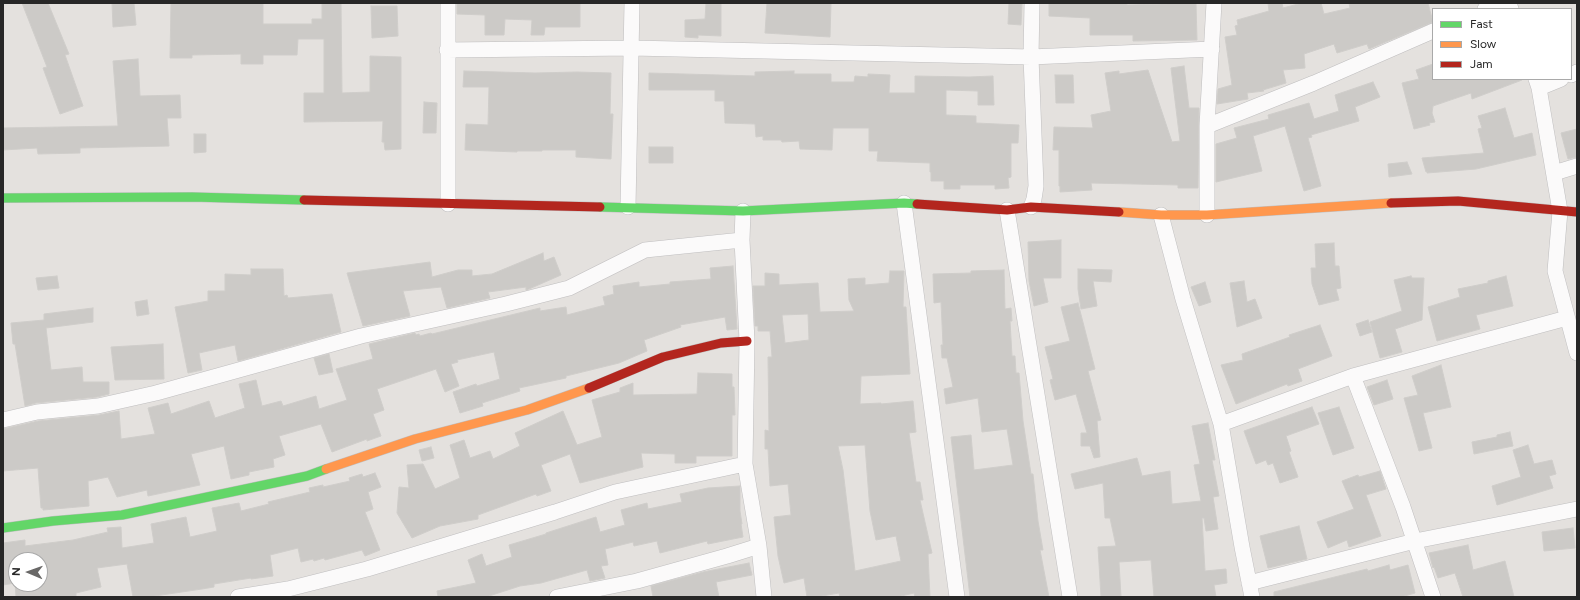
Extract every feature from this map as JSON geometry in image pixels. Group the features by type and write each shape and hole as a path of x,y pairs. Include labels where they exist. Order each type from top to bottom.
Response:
{"street":[{"path":"448,3 448,204"},
{"path":"628,207 632,3"},
{"path":"1031,208 1036,186 1031,57 1032,3"},
{"path":"1207,215 1207,126 1214,3"},
{"path":"1487,8 1499,3"},
{"path":"1207,126 1314,83 1432,31"},
{"path":"447,50 632,48 1031,57 1212,49"},
{"path":"1556,80 1538,84 1560,211 1555,271 1577,353"},
{"path":"1554,173 1577,166"},
{"path":"3,198 192,197 743,211 904,202 1007,210 1031,208 1161,216 1207,215 1402,202 1458,201 1510,204 1577,212"},
{"path":"904,202 957,597"},
{"path":"1007,210 1070,597"},
{"path":"743,211 742,240 747,341 745,464 759,546 764,597"},
{"path":"1161,216 1183,299 1221,424 1242,548 1251,590 1414,541 1577,509"},
{"path":"3,420 37,412 98,406 156,393 361,336 506,304 569,288 645,250 742,240"},
{"path":"1221,424 1352,376 1567,318"},
{"path":"3,528 53,521 122,515 307,476 415,439 527,410 602,383 663,358 721,344 747,341"},
{"path":"1352,376 1403,507 1433,597"},
{"path":"238,597 288,589 368,569 555,512 615,492 745,464"},
{"path":"557,597 637,581 759,546"}],"building":[{"path":"22,3 48,3 69,54 65,55 83,106 60,114 43,68 47,67"},
{"path":"112,3 134,3 136,25 113,27"},
{"path":"171,3 263,3 263,24 312,24 312,19 322,19 322,3 341,3 342,93 370,92 370,56 401,57 401,149 385,150 384,142 382,142 383,121 304,122 304,93 324,93 324,39 298,39 297,55 263,55 263,64 241,64 241,54 192,55 192,58 170,58"},
{"path":"457,3 580,3 580,27 545,27 544,35 531,35 532,20 505,19 504,35 485,35 485,15 457,14"},
{"path":"767,3 831,3 830,37 765,33"},
{"path":"1009,3 1022,3 1021,25 1008,24"},
{"path":"1049,3 1127,3 1127,5 1196,3 1197,40 1133,41 1133,35 1090,35 1090,18 1049,16"},
{"path":"1268,3 1282,3 1283,8 1302,3 1321,3 1324,14 1350,8 1349,3 1428,3 1432,22 1369,49 1367,44 1337,53 1334,44 1304,54 1305,68 1283,70 1286,83 1263,90 1264,91 1247,93 1248,99 1217,104 1218,89 1232,85 1225,37 1237,35 1235,26 1238,25 1237,20 1269,11"},
{"path":"706,4 721,4 721,36 698,35 698,38 685,37 685,20 705,19"},
{"path":"371,6 397,6 398,36 372,38"},
{"path":"138,59 140,96 180,95 181,118 167,118 169,146 80,148 80,153 38,154 37,148 3,150 3,128 118,126 113,61"},
{"path":"1432,64 1432,80 1522,80 1472,99 1471,93 1433,106 1432,113 1435,122 1429,123 1430,125 1414,129 1402,83 1419,79 1416,70"},
{"path":"1184,66 1189,108 1199,108 1198,188 1178,188 1178,185 1091,183 1092,190 1060,192 1059,150 1053,150 1054,127 1093,128 1091,115 1111,111 1105,73 1119,71 1119,74 1148,70 1172,142 1180,141 1171,68"},
{"path":"464,71 611,73 610,114 613,114 611,159 576,157 576,150 517,152 465,150 466,124 488,125 489,87 463,87"},
{"path":"794,71 794,74 831,74 831,82 854,82 855,76 868,77 868,74 890,75 889,93 915,93 915,76 993,76 994,105 978,105 978,91 946,90 946,115 976,116 976,123 1019,125 1018,143 1011,143 1011,177 1008,178 1009,188 995,189 995,185 960,185 960,189 944,189 944,181 931,181 930,163 877,161 878,151 869,151 869,128 833,128 832,150 800,149 799,141 782,142 781,140 763,140 763,136 756,137 755,124 725,123 724,101 715,101 715,90 649,90 649,73 755,76 755,72"},
{"path":"1055,75 1073,75 1074,103 1056,103"},
{"path":"1373,82 1380,97 1355,107 1359,121 1311,135 1312,137 1308,138 1321,186 1304,191 1285,126 1253,136 1262,171 1216,182 1216,144 1237,138 1234,128 1269,119 1268,115 1309,103 1314,119 1339,111 1335,95"},
{"path":"424,102 437,103 436,133 423,133"},
{"path":"1505,108 1514,138 1532,133 1536,155 1476,169 1426,172 1422,158 1484,153 1478,129 1482,128 1478,116"},
{"path":"1577,129 1577,157 1568,159 1561,133"},
{"path":"194,134 206,134 206,152 194,153"},
{"path":"649,147 673,147 673,163 649,163"},
{"path":"1407,162 1412,174 1389,177 1388,164"},
{"path":"1061,240 1061,278 1043,278 1048,302 1034,306 1029,281 1028,242"},
{"path":"1334,243 1335,266 1339,266 1341,288 1336,289 1339,300 1319,305 1312,284 1311,268 1316,268 1315,244"},
{"path":"543,253 544,261 554,257 561,275 526,290 526,287 488,292 490,298 447,308 441,287 403,291 410,316 363,326 347,273 430,262 432,277 458,270 472,270 472,276 492,274"},
{"path":"733,266 737,329 727,330 725,317 680,325 681,327 644,340 647,351 619,363 566,376 566,378 519,388 520,391 482,403 483,406 460,413 453,392 476,384 477,386 500,379 494,352 457,360 458,362 451,364 459,386 445,392 436,369 377,389 384,410 373,414 381,436 367,441 367,439 332,452 321,424 279,436 285,455 273,459 274,467 249,472 249,475 231,479 224,446 191,454 200,485 148,496 147,490 117,497 108,477 88,481 89,506 43,510 43,508 41,508 38,468 3,471 3,429 38,421 99,415 119,411 121,439 155,434 148,408 168,403 171,414 209,401 215,418 245,408 239,384 256,380 262,406 281,401 283,406 316,396 319,409 347,400 336,369 373,359 369,344 415,333 416,335 419,334 420,336 432,334 540,308 540,311 566,307 567,315 605,305 603,297 614,294 613,286 639,282 639,287 670,284 670,282 711,279 710,268"},
{"path":"251,269 283,269 284,296 287,295 288,298 332,294 341,332 238,361 235,345 199,353 202,370 188,373 175,307 208,301 208,291 225,291 225,274 251,275"},
{"path":"1078,269 1112,270 1111,282 1093,281 1097,306 1081,309 1078,289"},
{"path":"1004,270 1005,309 1011,308 1012,321 1010,321 1012,356 1015,356 1016,373 1019,373 1023,421 1031,474 1033,474 1043,550 1040,550 1049,597 970,597 951,437 971,435 974,470 1013,465 1007,429 982,432 978,398 946,404 944,389 953,387 947,358 942,358 941,345 943,345 941,302 934,303 933,274"},
{"path":"890,271 904,271 903,307 906,307 910,374 861,376 860,404 913,401 916,432 909,433 916,482 920,482 923,500 920,500 932,553 928,554 930,597 915,597 914,593 897,597 840,597 839,593 807,597 804,578 784,583 778,556 774,517 791,515 788,484 770,486 768,449 765,449 765,430 769,431 768,357 772,357 770,331 758,331 758,326 755,326 753,286 765,286 765,273 779,274 779,285 818,283 820,312 854,311 849,300 848,279 865,278 865,285 889,283","holes":["808,314 809,340 785,343 782,315","865,445 870,511 876,540 896,536 901,561 855,571 843,470 838,446"]},
{"path":"57,276 59,288 38,290 36,278"},
{"path":"1411,276 1412,278 1424,278 1422,320 1395,329 1402,352 1380,358 1370,322 1402,311 1394,280"},
{"path":"1506,276 1513,306 1476,315 1480,329 1437,341 1428,307 1460,297 1458,289 1488,283 1488,281"},
{"path":"1244,281 1247,302 1255,299 1262,318 1237,327 1230,283"},
{"path":"1205,282 1211,302 1199,306 1191,287"},
{"path":"147,300 149,314 137,316 135,302"},
{"path":"1078,303 1095,369 1088,371 1101,420 1097,421 1100,457 1094,458 1090,446 1081,446 1081,433 1087,433 1076,394 1055,400 1050,380 1053,379 1045,347 1070,341 1061,307"},
{"path":"93,308 93,322 46,328 51,370 82,367 83,382 109,382 109,394 97,397 36,403 25,406 15,344 13,344 11,323 44,320 44,314"},
{"path":"1368,320 1372,332 1360,336 1356,324"},
{"path":"1320,325 1332,356 1298,369 1302,381 1288,386 1287,384 1236,404 1221,365 1243,360 1242,354 1290,337 1289,335"},
{"path":"163,344 164,379 115,380 111,347"},
{"path":"329,354 333,372 319,375 314,358"},
{"path":"1441,365 1451,407 1423,413 1432,448 1419,451 1404,398 1418,395 1412,376"},
{"path":"698,373 732,374 735,415 732,415 732,456 696,456 696,463 675,463 675,454 641,453 643,467 580,483 570,454 541,465 551,491 537,496 536,494 478,515 478,519 440,526 412,538 397,513 399,487 409,488 407,465 423,464 435,489 460,478 450,445 464,440 470,458 490,451 493,459 520,446 515,433 563,411 577,445 602,437 592,400 620,392 620,388 633,383 633,395 697,394"},
{"path":"1387,380 1393,399 1374,405 1367,387"},
{"path":"1312,407 1319,424 1286,436 1291,451 1289,452 1298,477 1280,483 1273,463 1268,465 1266,460 1256,464 1244,431"},
{"path":"1339,407 1354,448 1333,455 1318,413"},
{"path":"1208,423 1215,460 1212,460 1219,496 1213,497 1218,529 1206,531 1204,518 1202,518 1205,571 1226,569 1227,583 1214,585 1216,597 1154,597 1151,560 1119,562 1121,597 1101,597 1098,547 1116,546 1110,518 1105,518 1103,483 1075,489 1071,474 1137,458 1142,476 1170,471 1172,504 1201,501 1194,465 1200,464 1192,426"},
{"path":"1510,432 1513,446 1474,454 1472,442 1497,437 1497,435"},
{"path":"1528,445 1534,464 1552,460 1556,474 1549,476 1553,488 1497,505 1492,486 1521,477 1513,450"},
{"path":"431,447 434,458 422,461 419,450"},
{"path":"1380,471 1386,489 1366,495 1381,536 1349,547 1347,540 1328,548 1317,522 1354,509 1342,481 1358,475 1359,477"},
{"path":"375,473 381,487 368,492 373,509 365,512 380,550 365,556 362,550 325,560 324,558 314,561 313,559 301,562 298,548 270,555 273,576 214,584 214,587 148,597 133,597 127,564 97,568 101,587 76,593 76,597 16,597 16,592 48,592 48,552 8,552 8,584 3,585 3,543 25,540 25,546 73,540 108,532 107,528 121,527 122,548 154,543 151,524 186,517 190,537 217,531 212,508 239,503 241,511 269,504 268,502 310,492 309,488 323,485 323,487 350,481 349,478 362,474 363,477"},
{"path":"740,486 740,511 743,537 708,544 707,541 660,553 657,541 634,546 633,542 605,549 608,565 601,566 605,578 590,581 587,570 541,583 520,586 486,597 438,597 437,591 476,583 468,560 482,554 486,566 512,557 509,545 596,517 600,532 625,525 621,510 647,503 648,509 682,502 680,494 708,488"},
{"path":"1299,526 1307,559 1268,568 1260,536"},
{"path":"1573,528 1575,548 1544,551 1542,532"},
{"path":"1468,545 1473,570 1505,561 1514,597 1463,597 1455,573 1438,578 1434,567 1433,568 1429,553"},
{"path":"749,563 752,575 716,582 719,597 653,597 651,586 703,572"},
{"path":"1389,565 1390,570 1408,565 1415,593 1401,597 1274,597 1274,592"}],"traffic: fast":[{"path":"3,198 192,197 304,200"},
{"path":"600,207 743,211 904,203 917,204"},
{"path":"3,528 53,521 122,515 307,476 326,469"}],"traffic: slow":[{"path":"1119,212 1161,215 1207,215 1391,203"},
{"path":"326,469 415,439 527,410 589,388"}],"traffic: jam":[{"path":"304,200 600,207"},
{"path":"1391,203 1458,201 1577,212"},
{"path":"917,204 1007,210 1031,207 1119,212"},
{"path":"589,388 663,357 721,343 747,341"}]}
